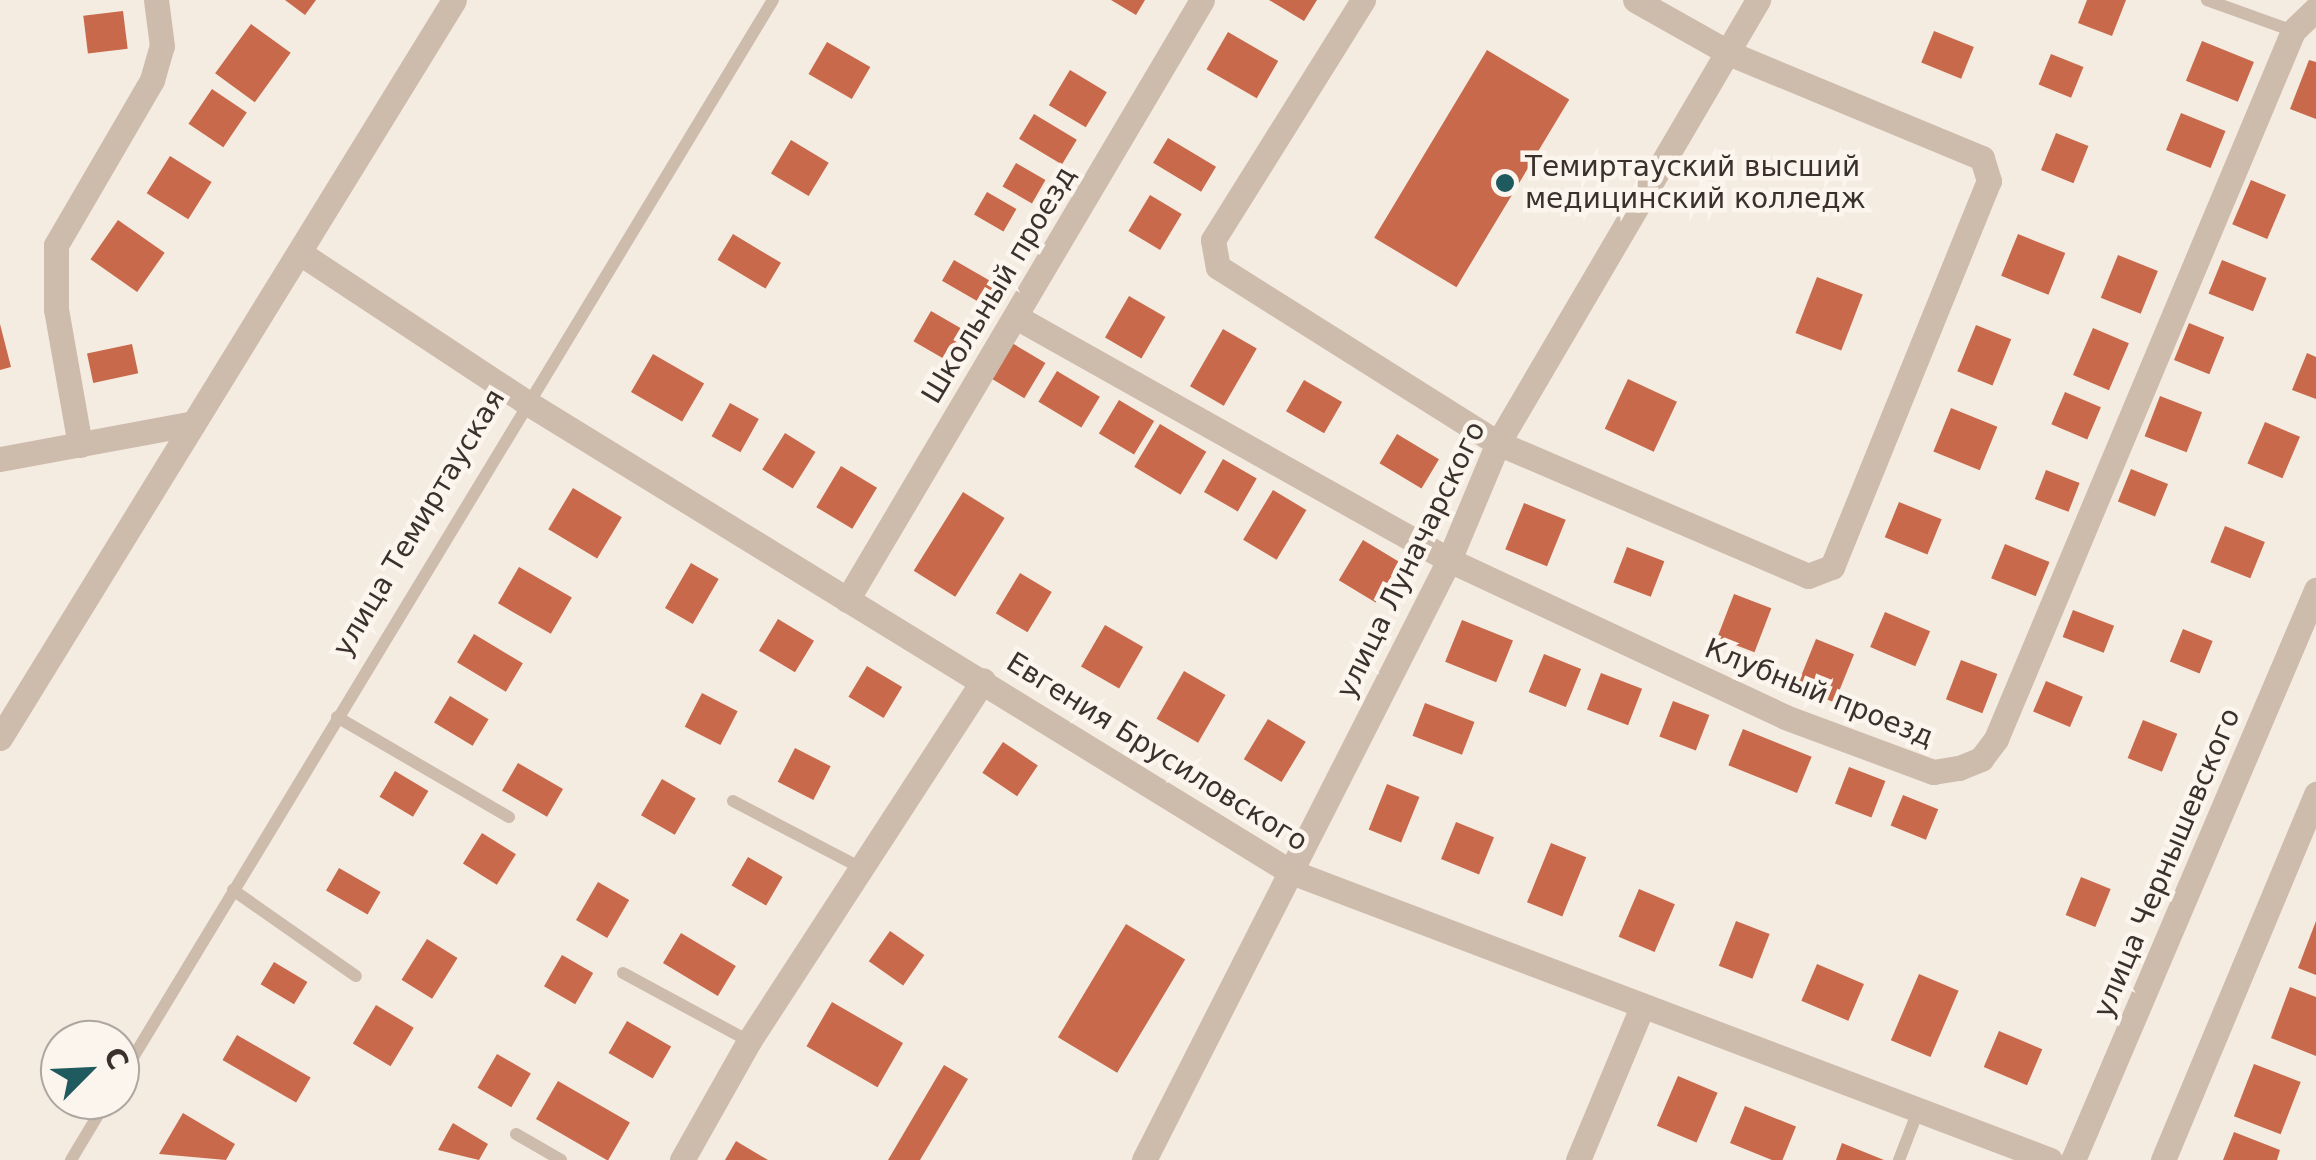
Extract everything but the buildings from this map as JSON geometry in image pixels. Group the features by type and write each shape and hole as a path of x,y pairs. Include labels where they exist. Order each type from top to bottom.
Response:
{"street":[{"path":"80,445 56,309 56,246 152,80 162,46 156,0"},
{"path":"0,738 303,255 454,0"},
{"name":"Школьный проезд","path":"847,600 1202,0"},
{"path":"1363,0 1213,240 1218,267 1498,443 1808,576 1832,567 1988,182 1982,158 1731,54 1634,0"},
{"name":"улица Луначарского","path":"1144,1160 1448,560 1498,443 1731,54 1758,0"},
{"name":"Клубный проезд","path":"1016,316 1448,560 1785,717 1932,772 1981,758 2293,30 2316,9"},
{"name":"Евгения Брусиловского","path":"303,255 526,402 1288,871 2050,1160"},
{"path":"0,460 194,424"},
{"name":"улица Чернышевского","path":"2073,1160 2316,590"},
{"path":"682,1160 749,1042 983,680"},
{"path":"2163,1160 2316,794"},
{"path":"1578,1160 1642,1007"}],"lane":[{"name":"улица Темиртауская","path":"140,1045 773,0"},
{"path":"2207,0 2293,30"},
{"path":"337,717 509,818"},
{"path":"733,800 861,868"},
{"path":"233,890 356,976"},
{"path":"624,973 749,1042"},
{"path":"1898,1160 1918,1110"},
{"path":"71,1160 95,1120"},
{"path":"516,1134 561,1160"}],"place":[{"name":"Темиртауский высший медицинский колледж","path":"1505,183"}]}
